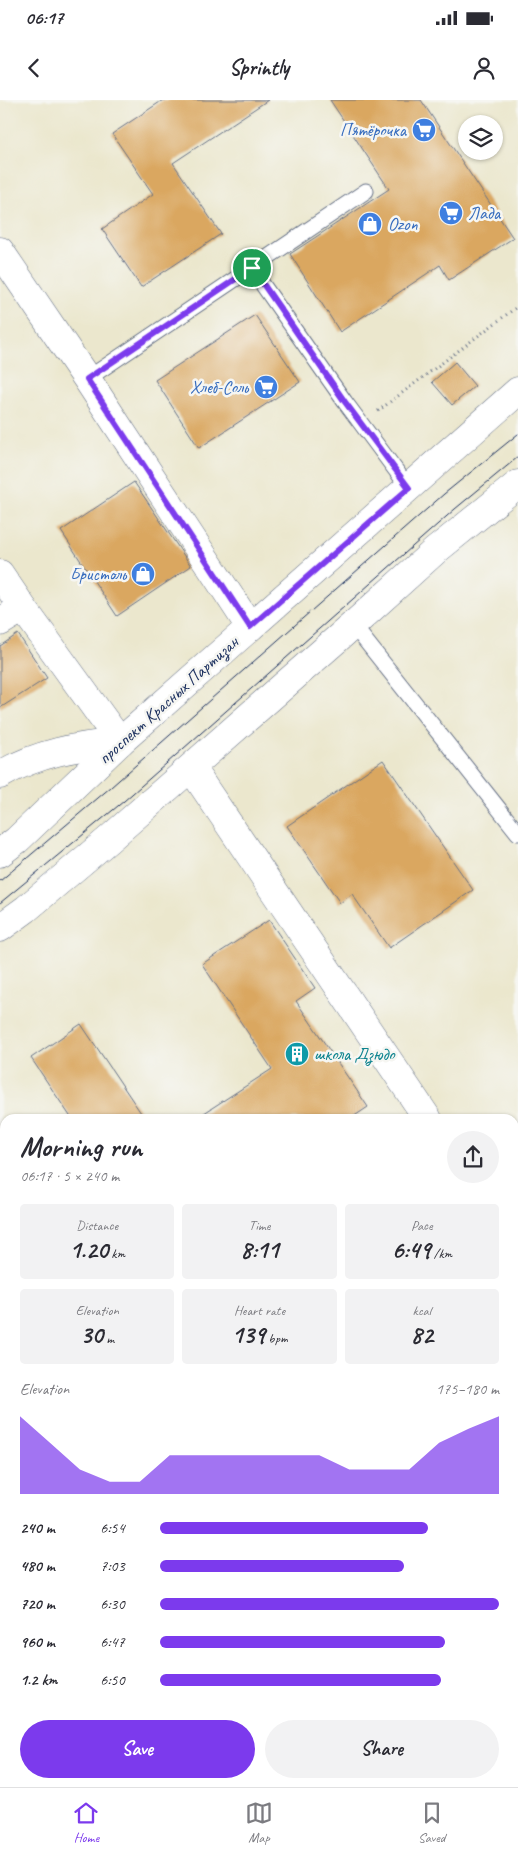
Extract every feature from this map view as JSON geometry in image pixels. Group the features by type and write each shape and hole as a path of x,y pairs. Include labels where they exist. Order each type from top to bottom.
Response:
{"main road":[{"path":"0,251 87,379 250,627"},
{"name":"проспект Красных Партизан","path":"0,853 17,840 120,742 518,391"},
{"path":"0,928 26,909 191,768 435,551 516,491"},
{"path":"0,574 120,742 62,750 35,759 0,775"},
{"path":"0,622 23,608"},
{"path":"191,768 425,1114"}],"lane":[{"path":"87,379 366,191"},
{"path":"252,268 361,424 409,488"},
{"path":"353,625 518,833"}],"path":[{"path":"361,424 518,306"}],"building":[{"path":"163,100 268,100 173,163 221,234 141,287 102,229 153,194 112,134"},
{"path":"330,100 421,100 458,156 458,160 461,160 513,238 449,280 440,265 340,332 290,254 389,189"},
{"path":"255,315 300,382 199,448 155,380"},
{"path":"455,362 475,386 452,405 432,382"},
{"path":"134,482 191,566 117,616 61,531"},
{"path":"18,634 47,678 0,708 0,646"},
{"path":"383,760 473,890 389,948 352,894 340,903 287,826"},
{"name":"школа Дзюдо","path":"269,920 315,988 296,1001 368,1107 358,1114 203,1114 272,1069 202,964"},
{"path":"81,1024 142,1114 69,1114 31,1058"}],"tram line":[{"path":"0,881 111,787 444,494 518,434"},
{"path":"0,903 124,801 455,509 518,457"}],"place":[{"name":"Пятёрочка","path":"424,130"},
{"name":"Лада","path":"451,213"},
{"name":"Ozon","path":"370,224"},
{"name":"Хлеб-Соль","path":"266,387"},
{"name":"Бристоль","path":"143,574"},
{"name":"школа Дзюдо","path":"297,1054"}],"route":[{"path":"252,268 345,402 409,488 250,627 87,379 252,268"}]}
